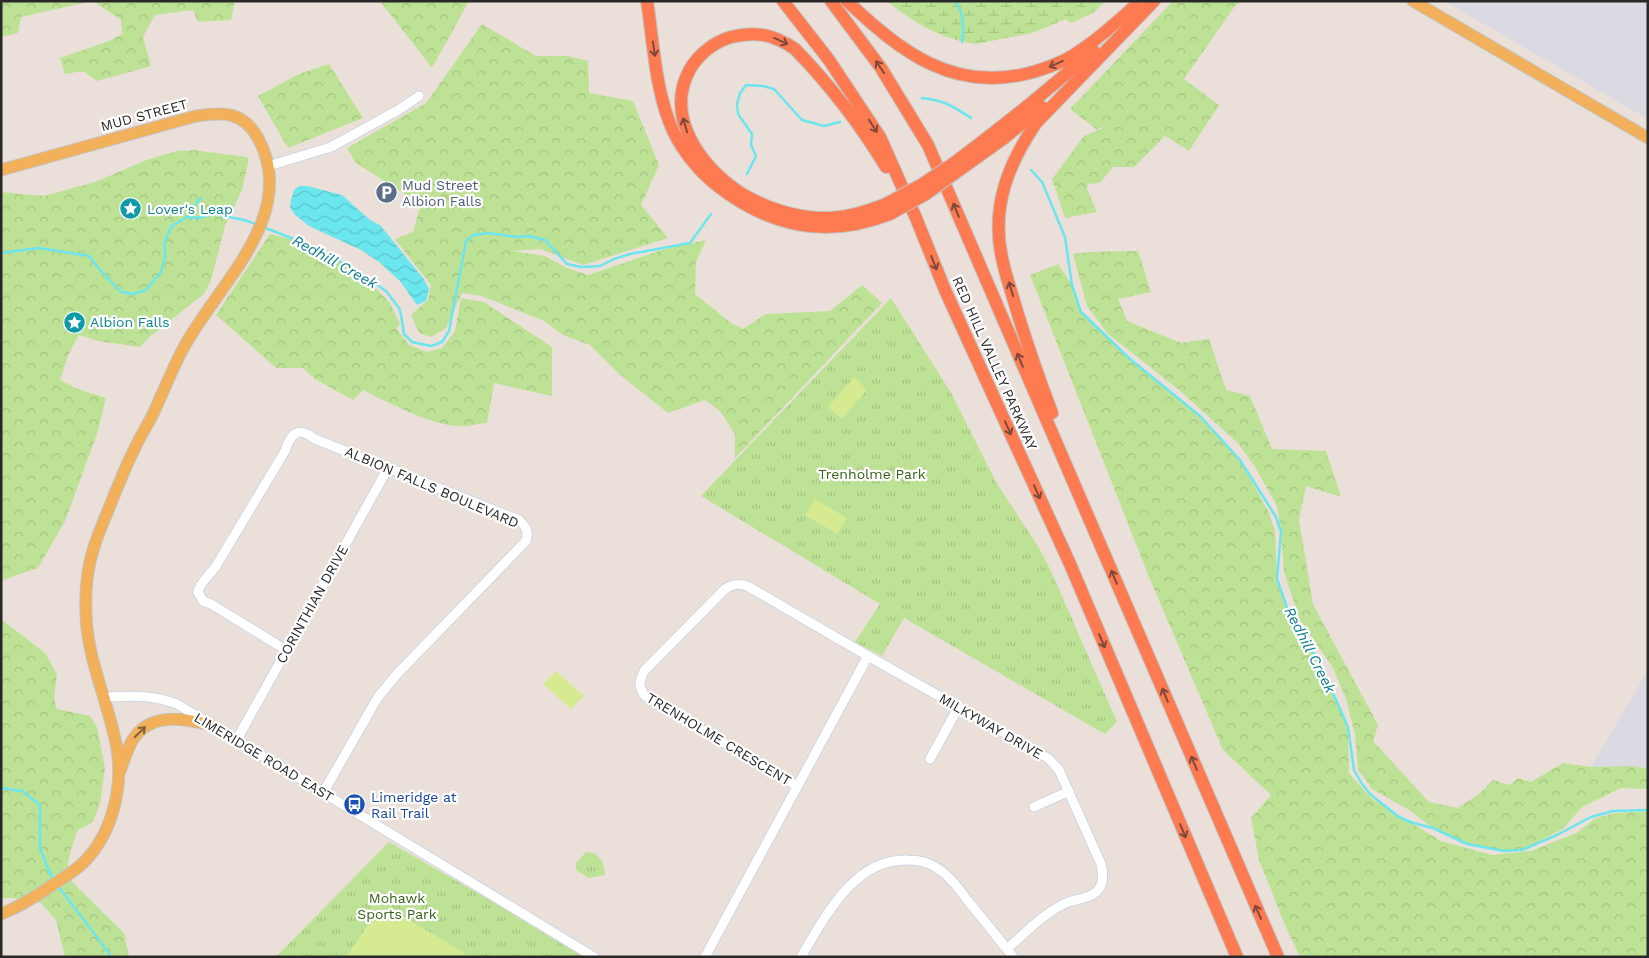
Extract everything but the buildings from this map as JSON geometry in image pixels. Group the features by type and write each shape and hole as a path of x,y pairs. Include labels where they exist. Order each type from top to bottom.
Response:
{"highway":[{"path":"646,1 658,78 668,120 676,138 696,166 735,199 774,219 794,224 843,226 861,223 888,209 921,185 956,167 1004,138 1080,75"},
{"name":"RED HILL VALLEY PARKWAY","path":"783,1 829,60 880,138 916,218 945,290 1070,564 1237,957"},
{"name":"RED HILL VALLEY PARKWAY","path":"831,1 881,68 928,145 1278,957"},
{"path":"847,1 897,45 921,59 942,70 986,78 1021,75 1050,67 1065,60 1081,51 1138,3"},
{"path":"1068,468 1064,442 1032,360 1001,254 999,217 1007,176 1022,143 1036,123 1080,75 1154,1"},
{"path":"956,167 1040,97 1111,33 1138,3"},
{"path":"888,209 850,216 810,217 767,206 744,194 721,177 702,158 684,125 681,103 682,92 688,73 694,63 716,43 746,34 760,34 773,37 795,48 840,100 871,142 916,218"}],"main road":[{"path":"1413,1 1648,138"},
{"name":"MUD STREET","path":"1,170 196,116 214,114 231,114 243,120 253,129 260,142 268,166 270,178 269,200 265,217 252,243 185,345 152,416 133,450 93,548 87,580 86,614 92,661 117,747 118,774"},
{"path":"1,914 29,900 73,871 87,858 102,838 118,790 118,774 132,740 141,730 152,722 177,719 210,725"}],"street":[{"path":"268,166 331,147 400,109 419,96"},
{"name":"ALBION FALLS BOULEVARD","path":"286,650 203,601 198,592 199,586 216,566 285,451 292,435 301,432 308,434 316,439 519,520 525,526 528,533 526,541 398,673 378,697 323,793"},
{"name":"CORINTHIAN DRIVE","path":"236,741 388,468"},
{"name":"TRENHOLME CRESCENT","path":"797,786 645,696 640,689 639,682 644,671 725,589 738,584 749,586 868,656"},
{"path":"705,957 868,656"},
{"name":"MILKYWAY DRIVE","path":"868,656 959,706 1048,759 1058,770 1069,791 1101,864 1104,877 1100,888 1092,896 1066,903 1050,912 1007,948"},
{"name":"LIMERIDGE ROAD EAST","path":"104,697 148,696 161,698 177,704 594,957"},
{"path":"930,759 959,706"},
{"path":"1034,807 1069,791"},
{"path":"801,957 825,917 843,892 877,865 897,860 917,860 936,867 951,879 1013,957"}],"shaded area":[{"path":"1444,1 1648,1 1648,119"},
{"path":"1648,670 1648,769 1633,766 1591,767"}],"green space":[{"path":"1,1 93,1 21,17 18,33 1,37"},
{"path":"93,1 235,1 231,20 198,22 193,10 155,15 143,37 151,66 97,81 83,71 65,74 60,58 109,41 122,34 121,20"},
{"path":"380,1 469,1 432,68"},
{"path":"887,1 1105,1 1093,13 1071,23 1066,19 1032,33 976,44 952,39 929,29 917,23"},
{"path":"1173,1 1241,1 1235,6 1184,79 1219,105 1189,151 1165,136 1134,167 1113,167 1100,183 1088,184 1087,189 1097,212 1065,218 1052,179 1084,136 1105,127 1096,129 1070,109"},
{"path":"482,24 536,56 568,56 588,61 589,93 633,101 659,165 641,205 668,238 583,265 540,249 512,251 545,256 567,268 588,275 662,250 706,240 696,262 695,294 731,323 743,329 766,314 830,311 862,285 882,303 735,458 735,434 720,411 705,400 668,413 619,374 590,345 563,335 544,321 482,296 462,293 446,328 431,337 419,333 411,315 428,300 431,285 395,239 413,232 421,204 356,163 347,148 426,103"},
{"path":"329,64 363,118 288,148 258,96 299,74"},
{"path":"194,150 249,159 242,190 225,226 211,280 204,294 147,339 140,347 98,341 79,335 68,356 60,380 78,389 106,398 97,434 65,521 38,568 1,582 1,192 44,196 95,182 149,159 177,151"},
{"path":"270,234 299,241 362,274 390,303 400,324 396,328 409,345 427,352 442,348 455,331 461,298 484,302 552,347 552,396 494,383 487,423 456,426 421,417 363,390 353,400 315,379 303,368 276,368 216,315"},
{"path":"1138,251 1151,292 1118,299 1127,321 1181,343 1209,339 1226,390 1250,396 1272,449 1326,451 1341,497 1306,486 1299,520 1313,604 1378,725 1373,741 1429,802 1458,808 1480,793 1493,780 1509,785 1518,778 1531,782 1563,763 1591,767 1633,766 1648,769 1648,789 1621,788 1582,807 1563,829 1522,850 1504,851 1467,844 1433,828 1409,810 1372,789 1358,769 1355,735 1346,699 1333,668 1299,618 1284,572 1277,506 1255,467 1238,443 1179,390 1108,334 1087,306 1073,254"},
{"path":"1058,264 1072,285 1082,312 1130,359 1200,416 1240,460 1269,513 1275,531 1277,579 1290,616 1320,664 1348,727 1349,773 1372,799 1441,841 1492,855 1531,851 1576,833 1596,818 1616,813 1648,811 1648,957 1300,957 1259,860 1251,818 1271,795 1223,750 1149,577 1030,275"},
{"name":"Trenholme Park","path":"891,298 950,391 996,482 1039,548 1052,573 1117,722 1105,734 904,618 882,656 855,642 880,604 701,496"},
{"path":"854,377 867,390 842,419 828,407"},
{"path":"815,499 847,518 837,534 805,515"},
{"path":"1,619 45,653 57,674 54,698 57,709 90,716 97,727 105,768 100,803 93,822 77,831 68,865 72,882 124,933 129,957 65,957 56,920 41,903 14,898 1,898"},
{"path":"556,671 584,696 571,709 543,684"},
{"name":"Mohawk Sports Park","path":"389,842 493,902 583,957 276,957"},
{"path":"586,852 591,852 598,856 604,866 605,875 589,878 576,870 576,863"},
{"path":"404,917 465,953 463,957 346,957 370,922"}],"water":[{"path":"299,186 307,186 342,195 370,220 380,225 423,278 429,289 426,301 417,305 400,281 379,262 361,250 309,226 294,214 290,207 291,200 294,190"}],"waterway":[{"path":"955,1 962,15 962,42"},
{"name":"Redhill Creek","path":"747,174 756,156 751,145 752,134 738,114 737,104 740,93 746,85 774,89 802,120 824,126 840,122"},
{"name":"Redhill Creek","path":"922,98 948,104 971,118"},
{"name":"Redhill Creek","path":"1031,170 1042,182 1065,237 1072,285 1081,312 1130,359 1200,416 1240,460 1276,517 1281,532 1277,579 1290,616 1320,664 1348,727 1354,770 1371,795 1399,817 1413,823 1433,828 1467,844 1504,851 1522,850 1557,835 1591,817 1613,811 1648,810"},
{"path":"187,217 190,210 201,198"},
{"name":"Redhill Creek","path":"1,253 39,248 89,256 121,292 133,294 146,290 161,272 165,258 165,241 172,226 187,217 198,218 214,214 256,224"},
{"name":"Redhill Creek","path":"263,227 299,241 362,274 386,291 399,308 404,334 412,342 431,346 442,342 449,331 466,241 474,235 489,233 516,237 529,236 545,240 567,264 581,267 600,266 630,254 690,243 711,214"},
{"path":"1,788 22,791 40,805 40,848 53,879"},
{"path":"58,886 109,953 109,957"}],"place":[{"name":"Mud Street Albion Falls","path":"386,193"},
{"name":"Lover's Leap","path":"131,209"},
{"name":"Albion Falls","path":"74,322"},
{"name":"Limeridge at Rail Trail","path":"355,805"}]}
